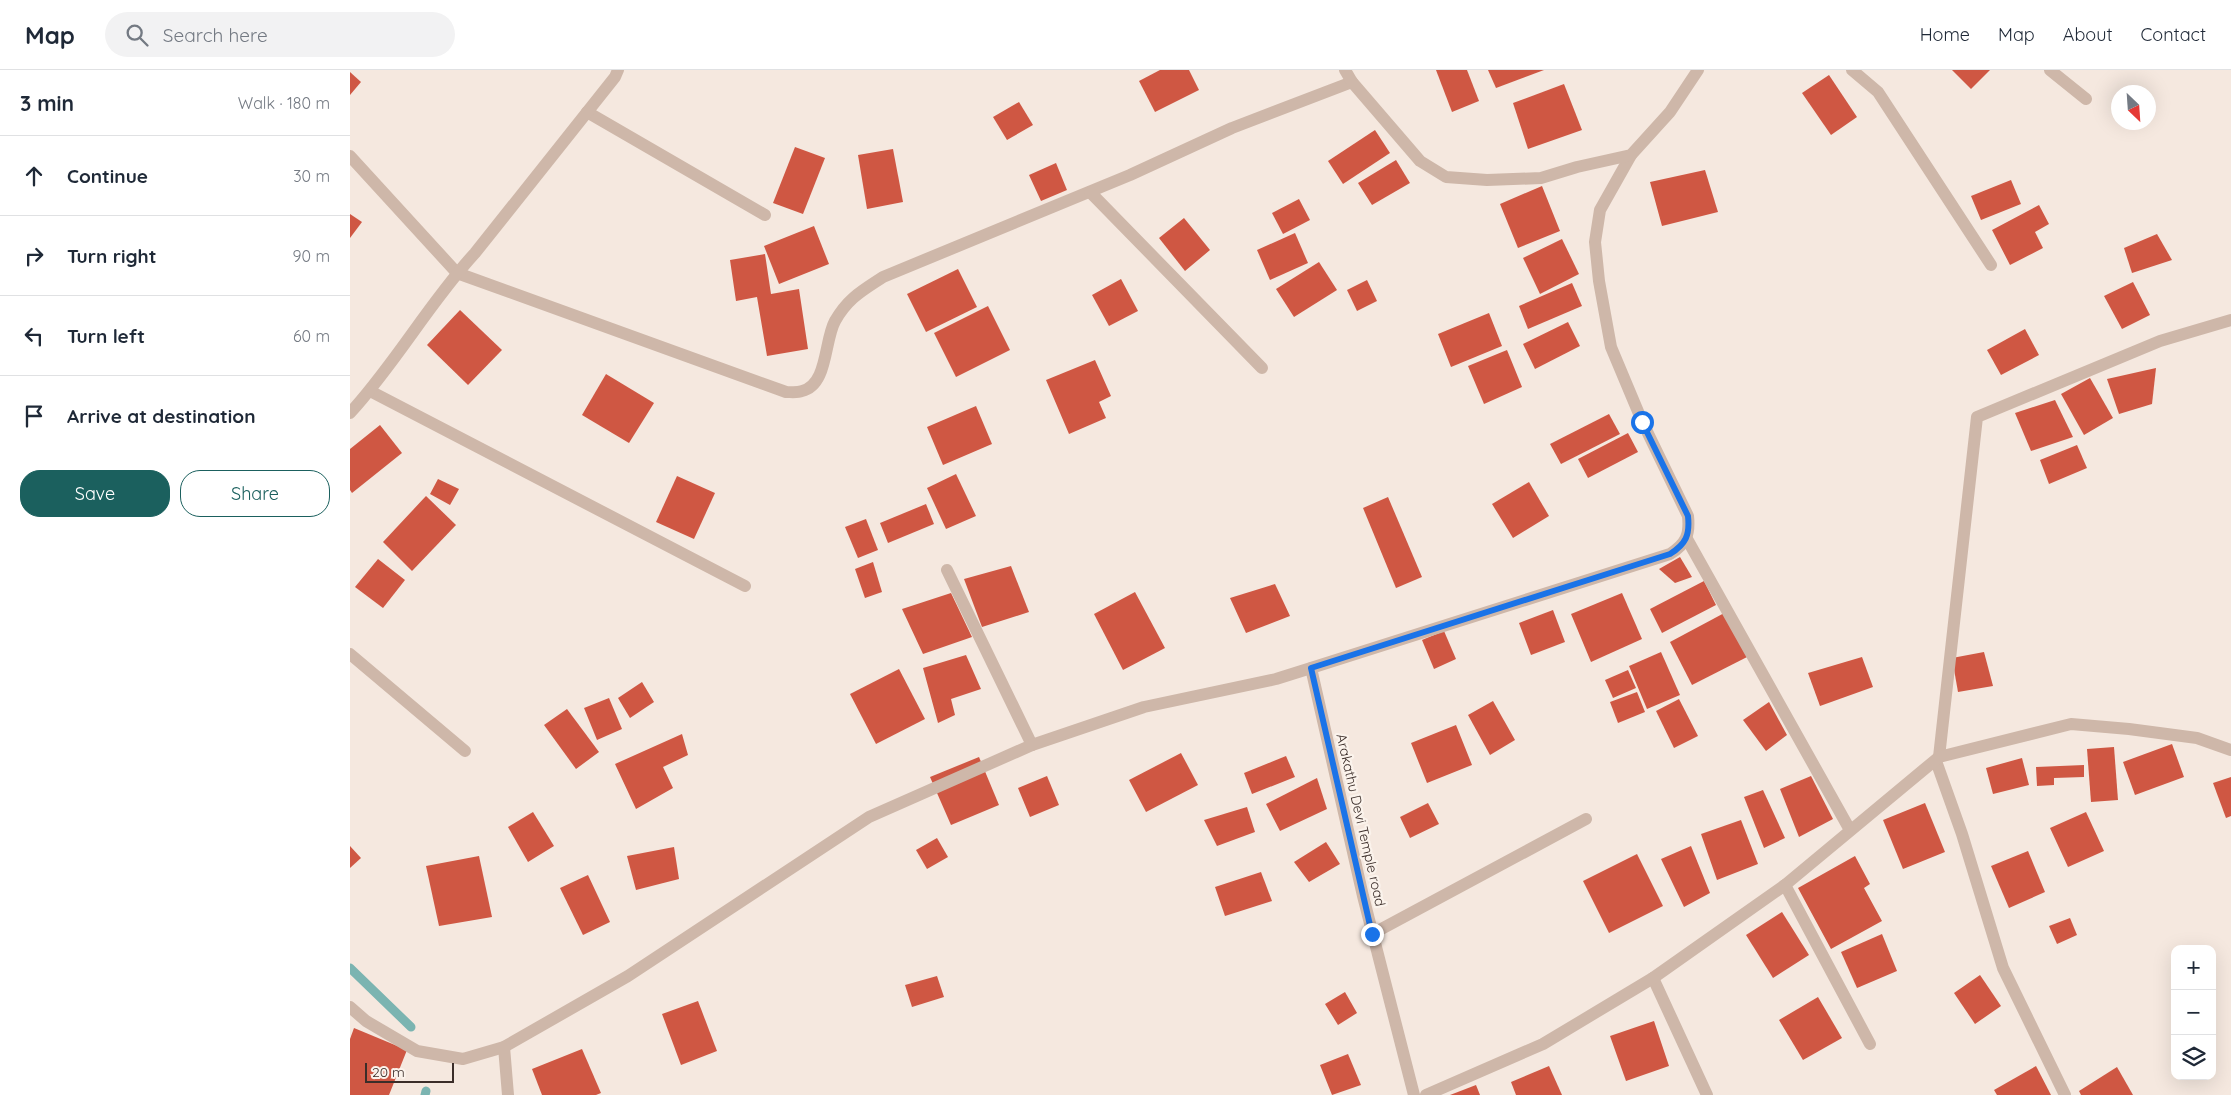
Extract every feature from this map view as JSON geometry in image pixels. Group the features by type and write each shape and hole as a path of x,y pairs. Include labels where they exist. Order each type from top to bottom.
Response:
{"street":[{"path":"350,413 370,391 457,273 615,77 618,70"},
{"path":"1345,70 1352,82 1420,160 1446,177 1486,180 1542,178 1577,167 1631,155"},
{"path":"350,1007 366,1021 417,1050 463,1059 504,1047 628,976 869,817 1032,745 1144,707 1276,679 1670,554 1679,549 1687,539 1689,528 1688,516 1642,422 1611,347 1599,281 1595,242 1600,210 1631,155 1670,112 1698,70"},
{"path":"1852,70 1878,92 1990,265"},
{"path":"2050,70 2086,99"},
{"path":"350,156 457,273 786,392 802,391 815,384 821,370 834,322 850,299 883,277 1090,192 1232,128 1352,82"},
{"path":"587,112 766,215"},
{"path":"1090,192 1262,368"},
{"path":"2065,1095 2003,968 1938,759 1977,417 2160,341 2231,320"},
{"path":"370,391 745,586"},
{"path":"1687,539 1850,830"},
{"path":"947,570 1032,745"},
{"path":"350,654 465,750"},
{"name":"Arakathu Devi Temple road","path":"1311,668 1372,934 1414,1095"},
{"path":"1426,1095 1542,1044 1653,978 1785,885 1938,759 2071,724 2197,738 2231,750"},
{"path":"1372,934 1586,819"},
{"path":"1785,885 1870,1044"},
{"path":"1653,978 1707,1095"},
{"path":"504,1047 508,1095"}],"building":[{"path":"1160,70 1189,70 1199,90 1155,112 1139,81"},
{"path":"1436,70 1467,70 1479,101 1452,112"},
{"path":"1488,70 1544,70 1496,88"},
{"path":"1952,70 1990,70 1971,89"},
{"path":"350,72 361,82 350,95"},
{"path":"1829,75 1857,117 1831,135 1802,93"},
{"path":"1564,84 1582,130 1528,149 1513,103"},
{"path":"1019,102 1033,125 1007,140 993,117"},
{"path":"1375,130 1390,153 1343,184 1328,161"},
{"path":"795,147 825,158 803,214 773,203"},
{"path":"893,149 903,202 867,209 858,155"},
{"path":"1396,160 1410,183 1372,205 1358,183"},
{"path":"1056,163 1067,190 1041,201 1029,175"},
{"path":"1705,170 1718,212 1662,226 1650,182"},
{"path":"2011,180 2021,204 1981,220 1971,196"},
{"path":"1542,186 1560,231 1518,248 1500,204"},
{"path":"1299,199 1310,220 1283,234 1272,213"},
{"path":"2039,205 2049,224 2035,232 2043,248 2010,265 1992,230"},
{"path":"350,214 362,222 350,238"},
{"path":"1184,218 1210,250 1185,271 1159,238"},
{"path":"814,226 829,264 779,284 764,246"},
{"path":"1295,233 1308,263 1270,280 1257,250"},
{"path":"2157,234 2172,260 2132,273 2124,248"},
{"path":"1562,239 1579,274 1540,294 1523,258"},
{"path":"765,254 771,294 799,289 808,349 767,356 757,297 736,301 730,260"},
{"path":"1319,262 1337,290 1294,317 1276,289"},
{"path":"958,269 977,307 926,332 907,294"},
{"path":"1121,279 1138,311 1109,326 1092,295"},
{"path":"1367,280 1377,301 1357,311 1347,290"},
{"path":"2133,282 2150,315 2122,329 2104,296"},
{"path":"1572,283 1582,306 1528,329 1519,306"},
{"path":"988,306 1010,350 956,377 934,333"},
{"path":"460,310 502,350 468,385 427,345"},
{"path":"1489,313 1502,346 1451,367 1438,334"},
{"path":"1568,322 1580,346 1535,369 1523,344"},
{"path":"2025,329 2039,355 2001,375 1987,350"},
{"path":"1507,350 1522,387 1484,404 1468,366"},
{"path":"1095,360 1111,396 1099,402 1106,418 1069,434 1046,380"},
{"path":"2156,368 2152,404 2119,414 2107,379"},
{"path":"606,374 654,403 629,443 582,415"},
{"path":"2090,378 2113,418 2084,435 2061,394"},
{"path":"2055,400 2073,437 2031,451 2015,413"},
{"path":"976,406 992,444 943,465 927,427"},
{"path":"1609,414 1620,434 1561,464 1550,444"},
{"path":"380,425 402,453 352,493 350,490 350,449"},
{"path":"1628,433 1638,452 1588,478 1578,459"},
{"path":"2077,445 2087,468 2049,484 2040,460"},
{"path":"956,474 976,516 946,529 927,488"},
{"path":"677,476 715,493 694,539 656,522"},
{"path":"438,479 459,489 450,505 430,494"},
{"path":"1529,482 1549,516 1513,538 1492,504"},
{"path":"426,496 456,525 412,571 383,542"},
{"path":"1388,497 1422,577 1396,588 1363,508"},
{"path":"926,504 934,524 888,543 880,523"},
{"path":"866,519 878,550 858,558 845,527"},
{"path":"1680,557 1692,577 1675,583 1659,569"},
{"path":"378,559 405,580 383,608 355,587"},
{"path":"873,562 882,592 865,598 855,569"},
{"path":"1011,566 1029,612 982,627 964,579"},
{"path":"1704,581 1716,605 1662,633 1650,609"},
{"path":"1275,584 1290,616 1246,633 1230,598"},
{"path":"1135,592 1165,648 1123,670 1094,614"},
{"path":"951,593 972,637 923,654 902,609"},
{"path":"1622,593 1642,639 1591,662 1571,614"},
{"path":"1553,610 1565,642 1531,655 1519,623"},
{"path":"1728,611 1751,655 1692,685 1670,642"},
{"path":"1444,631 1456,659 1434,669 1422,640"},
{"path":"1661,652 1680,695 1647,709 1629,666"},
{"path":"1984,652 1993,686 1958,692 1952,658"},
{"path":"966,655 981,689 951,699 955,715 938,723 923,668"},
{"path":"1862,657 1873,687 1820,706 1808,673"},
{"path":"899,669 925,719 876,744 850,694"},
{"path":"1628,670 1636,688 1613,698 1605,680"},
{"path":"642,682 654,702 630,718 618,698"},
{"path":"1637,692 1645,712 1618,723 1610,702"},
{"path":"609,698 622,729 597,740 584,708"},
{"path":"1679,699 1698,736 1674,748 1656,711"},
{"path":"1493,701 1515,740 1490,755 1468,715"},
{"path":"1769,702 1787,735 1766,751 1743,720"},
{"path":"567,709 599,752 576,769 544,725"},
{"path":"1456,725 1472,765 1427,783 1411,743"},
{"path":"682,734 688,755 663,767 673,788 636,809 615,764"},
{"path":"2172,744 2184,777 2135,795 2123,762"},
{"path":"2114,747 2118,800 2091,802 2087,749"},
{"path":"1181,753 1198,785 1146,812 1129,780"},
{"path":"1286,756 1295,777 1252,794 1244,773"},
{"path":"979,757 999,805 951,825 930,777"},
{"path":"2022,758 2029,785 1993,794 1986,768"},
{"path":"2084,765 2084,777 2054,778 2054,785 2037,786 2036,767"},
{"path":"1047,776 1059,805 1030,817 1018,788"},
{"path":"1811,776 1833,819 1799,837 1780,789"},
{"path":"2231,777 2231,816 2226,818 2213,783"},
{"path":"1317,778 1327,809 1280,831 1266,804"},
{"path":"1763,790 1785,838 1764,848 1744,797"},
{"path":"1428,803 1439,824 1410,838 1400,817"},
{"path":"1925,803 1945,852 1903,869 1883,820"},
{"path":"1247,807 1255,832 1217,846 1204,820"},
{"path":"533,812 554,846 528,862 508,827"},
{"path":"2086,812 2104,851 2068,867 2050,828"},
{"path":"1741,820 1758,864 1717,880 1701,834"},
{"path":"937,838 948,857 927,869 916,850"},
{"path":"1326,842 1340,864 1309,882 1294,862"},
{"path":"350,846 361,858 350,868"},
{"path":"1691,846 1710,893 1684,907 1661,859"},
{"path":"674,847 679,879 636,890 627,856"},
{"path":"2028,851 2045,892 2009,908 1991,866"},
{"path":"1637,854 1663,906 1609,933 1583,881"},
{"path":"479,856 492,917 439,926 426,866"},
{"path":"1855,856 1870,884 1864,888 1882,921 1831,949 1798,888"},
{"path":"1261,872 1272,901 1225,916 1215,887"},
{"path":"588,875 610,922 583,935 560,888"},
{"path":"1782,912 1809,955 1773,978 1746,935"},
{"path":"2070,918 2077,935 2057,944 2049,926"},
{"path":"1882,934 1897,971 1857,988 1841,952"},
{"path":"1980,975 2001,1006 1975,1024 1954,993"},
{"path":"937,976 944,997 912,1007 905,985"},
{"path":"1345,992 1357,1013 1338,1025 1325,1004"},
{"path":"1818,997 1842,1038 1803,1060 1779,1020"},
{"path":"698,1001 717,1051 681,1065 662,1014"},
{"path":"1654,1021 1669,1066 1626,1081 1610,1036"},
{"path":"354,1028 407,1050 389,1095 350,1095 350,1039"},
{"path":"582,1049 601,1093 596,1095 542,1095 532,1069"},
{"path":"1348,1054 1361,1085 1332,1095 1320,1065"},
{"path":"1549,1066 1562,1095 1516,1095 1511,1082"},
{"path":"2036,1066 2051,1095 1997,1095 1994,1090"},
{"path":"2117,1067 2133,1095 2081,1095 2079,1091"},
{"path":"1476,1085 1480,1095 1450,1095"}],"waterway":[{"path":"350,968 411,1027"},
{"path":"425,1095 426,1091"}],"route":[{"path":"1372,934 1311,668 1670,554 1679,549 1687,539 1689,528 1688,516 1642,422"}]}
